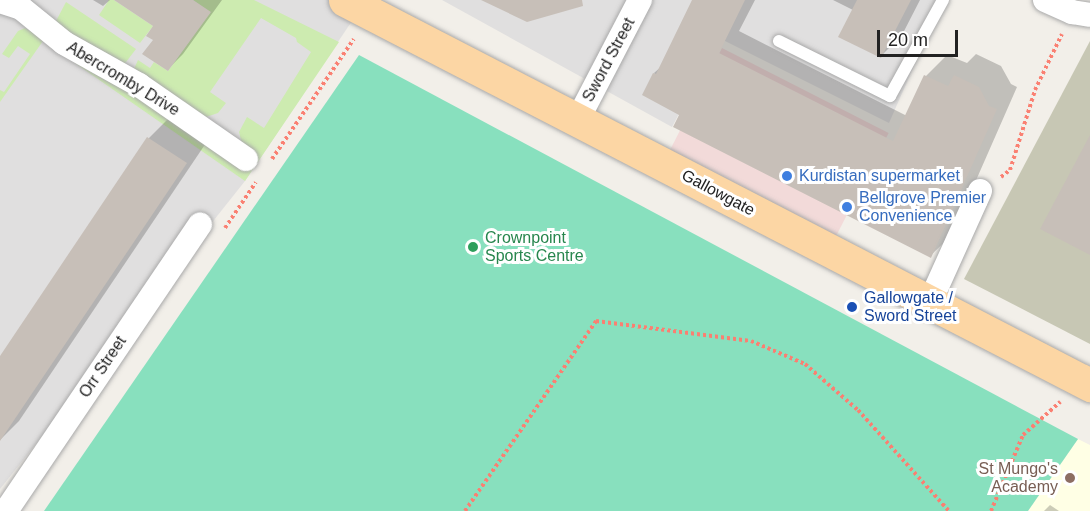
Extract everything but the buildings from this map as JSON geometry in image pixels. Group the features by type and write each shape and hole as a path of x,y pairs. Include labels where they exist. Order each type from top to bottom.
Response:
{"main road":[{"name":"Gallowgate","path":"358,7 578,119 929,304 1086,383"}],"street":[{"name":"Sword Street","path":"578,119 640,0"},
{"path":"1045,0 1081,14"},
{"name":"Abercromby Drive","path":"0,1 21,8 64,43 139,85 257,168"},
{"path":"929,304 980,191"},
{"name":"Orr Street","path":"6,511 200,224"}],"lane":[{"path":"779,41 890,96 943,0"}],"path":[{"path":"200,224 220,236 257,168 358,7"},
{"path":"980,191 1010,170 1035,90 1081,14"},
{"path":"465,511 596,321 752,341 805,364 858,410 949,511"},
{"path":"991,511 1023,435 1086,383"}],"shaded area":[{"path":"0,0 366,0 245,181 0,489"},
{"path":"442,0 943,0 889,123 719,38 672,127"},
{"path":"1090,41 1090,344 964,279"},
{"path":"722,48 889,133 831,245 665,160"},
{"name":"St Mungo's Academy","path":"1078,439 1090,445 1090,511 1028,511"}],"green space":[{"path":"109,0 114,0 153,26 140,43 99,15"},
{"path":"193,0 254,0 339,42 245,181 43,41 0,102 0,90 4,92 30,54 18,46 9,58 2,54 18,31 25,28 242,144 239,132 247,117 264,128 311,52 297,42 296,38 261,18 210,92 226,103 218,113 206,117 133,71 138,60 150,68 154,62 168,71 210,12"},
{"path":"66,2 136,49 123,66 86,47 56,21"},
{"name":"Crownpoint Sports Centre","path":"359,55 1078,439 1028,511 44,511"}],"place":[{"name":"Kurdistan supermarket","path":"787,176"},
{"name":"Bellgrove Premier Convenience","path":"847,207"},
{"name":"Crownpoint Sports Centre","path":"473,247"},
{"name":"Gallowgate / Sword Street","path":"852,307"},
{"name":"St Mungo's Academy","path":"1070,478"}]}
